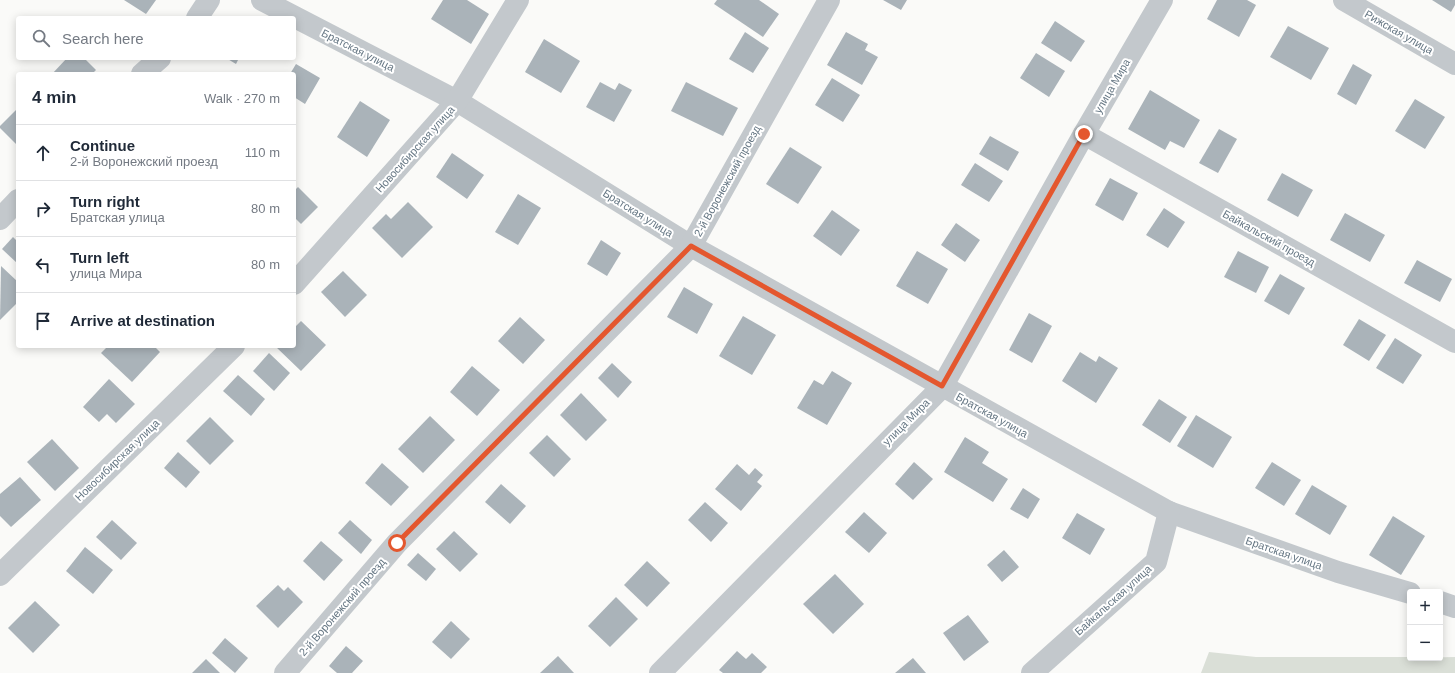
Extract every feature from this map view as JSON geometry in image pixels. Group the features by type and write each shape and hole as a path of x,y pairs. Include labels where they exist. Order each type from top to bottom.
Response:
{"street":[{"path":"197,16 209,0"},
{"name":"Братская улица","path":"262,0 293,16"},
{"name":"Новосибирская улица","path":"296,282 457,101 518,0"},
{"name":"2-й Воронежский проезд","path":"285,673 397,543 691,246 829,0"},
{"name":"улица Мира","path":"660,673 942,386 1084,134 1162,0"},
{"name":"Рижская улица","path":"1344,0 1455,64"},
{"name":"Братская улица","path":"296,18 457,101 691,246 1169,512 1338,572 1407,592"},
{"path":"144,72 158,60"},
{"name":"Байкальский проезд","path":"1084,134 1455,342"},
{"path":"0,219 16,202"},
{"name":"Новосибирская улица","path":"0,575 232,348"},
{"name":"Байкальская улица","path":"1032,673 1156,562 1169,512"},
{"path":"1443,603 1455,607"}],"shaded area":[{"path":"1209,652 1256,657 1407,657 1407,661 1443,661 1443,657 1455,657 1455,673 1201,673"}],"building":[{"path":"124,0 156,0 146,14"},
{"path":"443,0 467,0 489,14 471,44 431,19"},
{"path":"717,0 759,0 779,14 763,37 714,4"},
{"path":"883,0 907,0 901,10"},
{"path":"1217,0 1247,0 1256,5 1239,37 1207,19"},
{"path":"1432,0 1455,0 1455,5 1451,12"},
{"path":"1055,21 1085,41 1071,62 1041,43"},
{"path":"1288,26 1329,48 1311,80 1270,57"},
{"path":"745,32 769,48 753,73 729,59"},
{"path":"846,32 868,44 865,50 878,57 862,85 827,65"},
{"path":"544,39 580,61 561,93 525,72"},
{"path":"1036,53 1065,71 1049,97 1020,78"},
{"path":"65,60 86,60 96,70 94,72 54,72"},
{"path":"229,60 238,60 236,64"},
{"path":"296,64 320,78 305,104 296,98 296,72 291,72"},
{"path":"1353,64 1372,75 1356,105 1337,94"},
{"path":"832,78 860,95 843,122 815,105"},
{"path":"600,82 615,90 619,83 632,90 614,122 586,107"},
{"path":"686,82 738,108 723,136 671,111"},
{"path":"1150,90 1200,120 1184,148 1170,141 1165,150 1128,129"},
{"path":"1415,99 1445,117 1425,149 1395,131"},
{"path":"360,101 390,120 367,157 337,137"},
{"path":"16,110 16,144 0,128 0,126"},
{"path":"1219,129 1237,139 1218,173 1199,163"},
{"path":"990,136 1019,152 1008,171 979,154"},
{"path":"790,147 822,167 798,204 766,184"},
{"path":"452,153 484,175 467,199 436,177"},
{"path":"975,163 1003,181 989,202 961,185"},
{"path":"1282,173 1313,190 1298,217 1267,200"},
{"path":"1110,178 1138,193 1123,221 1095,205"},
{"path":"298,187 318,207 301,224 296,219 296,189"},
{"path":"518,194 541,208 518,245 495,232"},
{"path":"408,202 433,227 402,258 372,228 386,214 391,219"},
{"path":"1164,208 1185,222 1168,248 1146,235"},
{"path":"832,210 860,230 841,256 813,236"},
{"path":"1345,213 1385,235 1370,262 1330,240"},
{"path":"956,223 980,240 965,262 941,245"},
{"path":"13,237 16,240 16,262 2,249"},
{"path":"601,240 621,253 607,276 587,264"},
{"path":"917,251 948,269 928,304 896,286"},
{"path":"1238,251 1269,267 1256,293 1224,277"},
{"path":"1417,260 1452,279 1440,302 1404,283"},
{"path":"1,266 16,280 16,304 0,320"},
{"path":"343,271 367,295 345,317 321,292"},
{"path":"1280,274 1305,288 1289,315 1264,301"},
{"path":"684,287 713,304 697,334 667,317"},
{"path":"1029,313 1052,326 1032,363 1009,350"},
{"path":"743,316 776,335 752,375 719,356"},
{"path":"520,317 545,340 523,364 498,341"},
{"path":"1359,319 1386,335 1369,361 1343,345"},
{"path":"301,321 326,345 301,371 277,348 296,348 296,326"},
{"path":"1395,338 1422,355 1403,384 1376,368"},
{"path":"106,348 156,348 160,352 132,382 101,353"},
{"path":"1080,352 1096,362 1099,356 1118,368 1096,403 1062,381"},
{"path":"269,353 290,373 274,391 253,371"},
{"path":"612,363 632,382 618,398 598,378"},
{"path":"472,366 500,390 477,416 450,392"},
{"path":"832,371 852,383 827,425 797,408 814,380 823,385"},
{"path":"238,375 265,399 251,416 223,391"},
{"path":"109,379 135,404 116,423 107,414 99,422 83,407"},
{"path":"581,393 607,420 586,441 560,415"},
{"path":"1159,399 1187,417 1170,443 1142,425"},
{"path":"1196,415 1232,437 1213,468 1177,446"},
{"path":"430,416 455,440 423,473 398,449"},
{"path":"210,417 234,441 210,465 186,441"},
{"path":"547,435 571,459 554,477 529,453"},
{"path":"965,437 989,452 982,463 1008,479 993,502 944,472"},
{"path":"52,439 79,468 55,491 27,462"},
{"path":"178,452 200,472 186,488 164,468"},
{"path":"914,462 933,479 913,500 895,484"},
{"path":"1272,462 1301,480 1284,506 1255,488"},
{"path":"382,463 409,487 391,506 365,483"},
{"path":"737,464 749,475 755,468 763,475 757,482 762,486 741,511 715,489"},
{"path":"20,477 41,500 11,527 0,516 0,494"},
{"path":"501,484 526,506 510,524 485,502"},
{"path":"1312,485 1347,506 1330,535 1295,514"},
{"path":"1023,488 1040,499 1028,519 1010,509"},
{"path":"705,502 728,523 711,542 688,520"},
{"path":"864,512 887,533 869,553 845,532"},
{"path":"1077,513 1105,529 1090,555 1062,538"},
{"path":"1393,516 1425,536 1401,575 1369,555"},
{"path":"112,520 137,543 121,560 96,537"},
{"path":"350,520 372,540 361,554 338,533"},
{"path":"454,531 478,554 460,572 436,549"},
{"path":"321,541 343,560 324,581 303,561"},
{"path":"85,547 113,570 93,594 66,571"},
{"path":"1004,550 1019,567 1002,582 987,565"},
{"path":"418,553 436,569 426,581 407,565"},
{"path":"647,561 670,583 647,607 624,585"},
{"path":"835,574 864,604 833,634 803,604"},
{"path":"278,585 284,591 288,587 303,602 278,628 256,606"},
{"path":"616,597 638,619 610,647 588,626"},
{"path":"35,601 60,625 33,653 8,628"},
{"path":"968,615 989,642 964,661 943,633"},
{"path":"451,621 470,639 451,659 432,642"},
{"path":"225,638 248,658 235,673 212,653"},
{"path":"346,646 363,661 352,673 337,673 329,666"},
{"path":"737,651 746,659 752,653 767,667 761,673 723,673 719,670"},
{"path":"558,656 574,673 540,673"},
{"path":"913,658 926,673 895,673"},
{"path":"206,659 220,673 192,673"}],"route":[{"path":"397,543 691,246 942,386 1084,134"}]}
